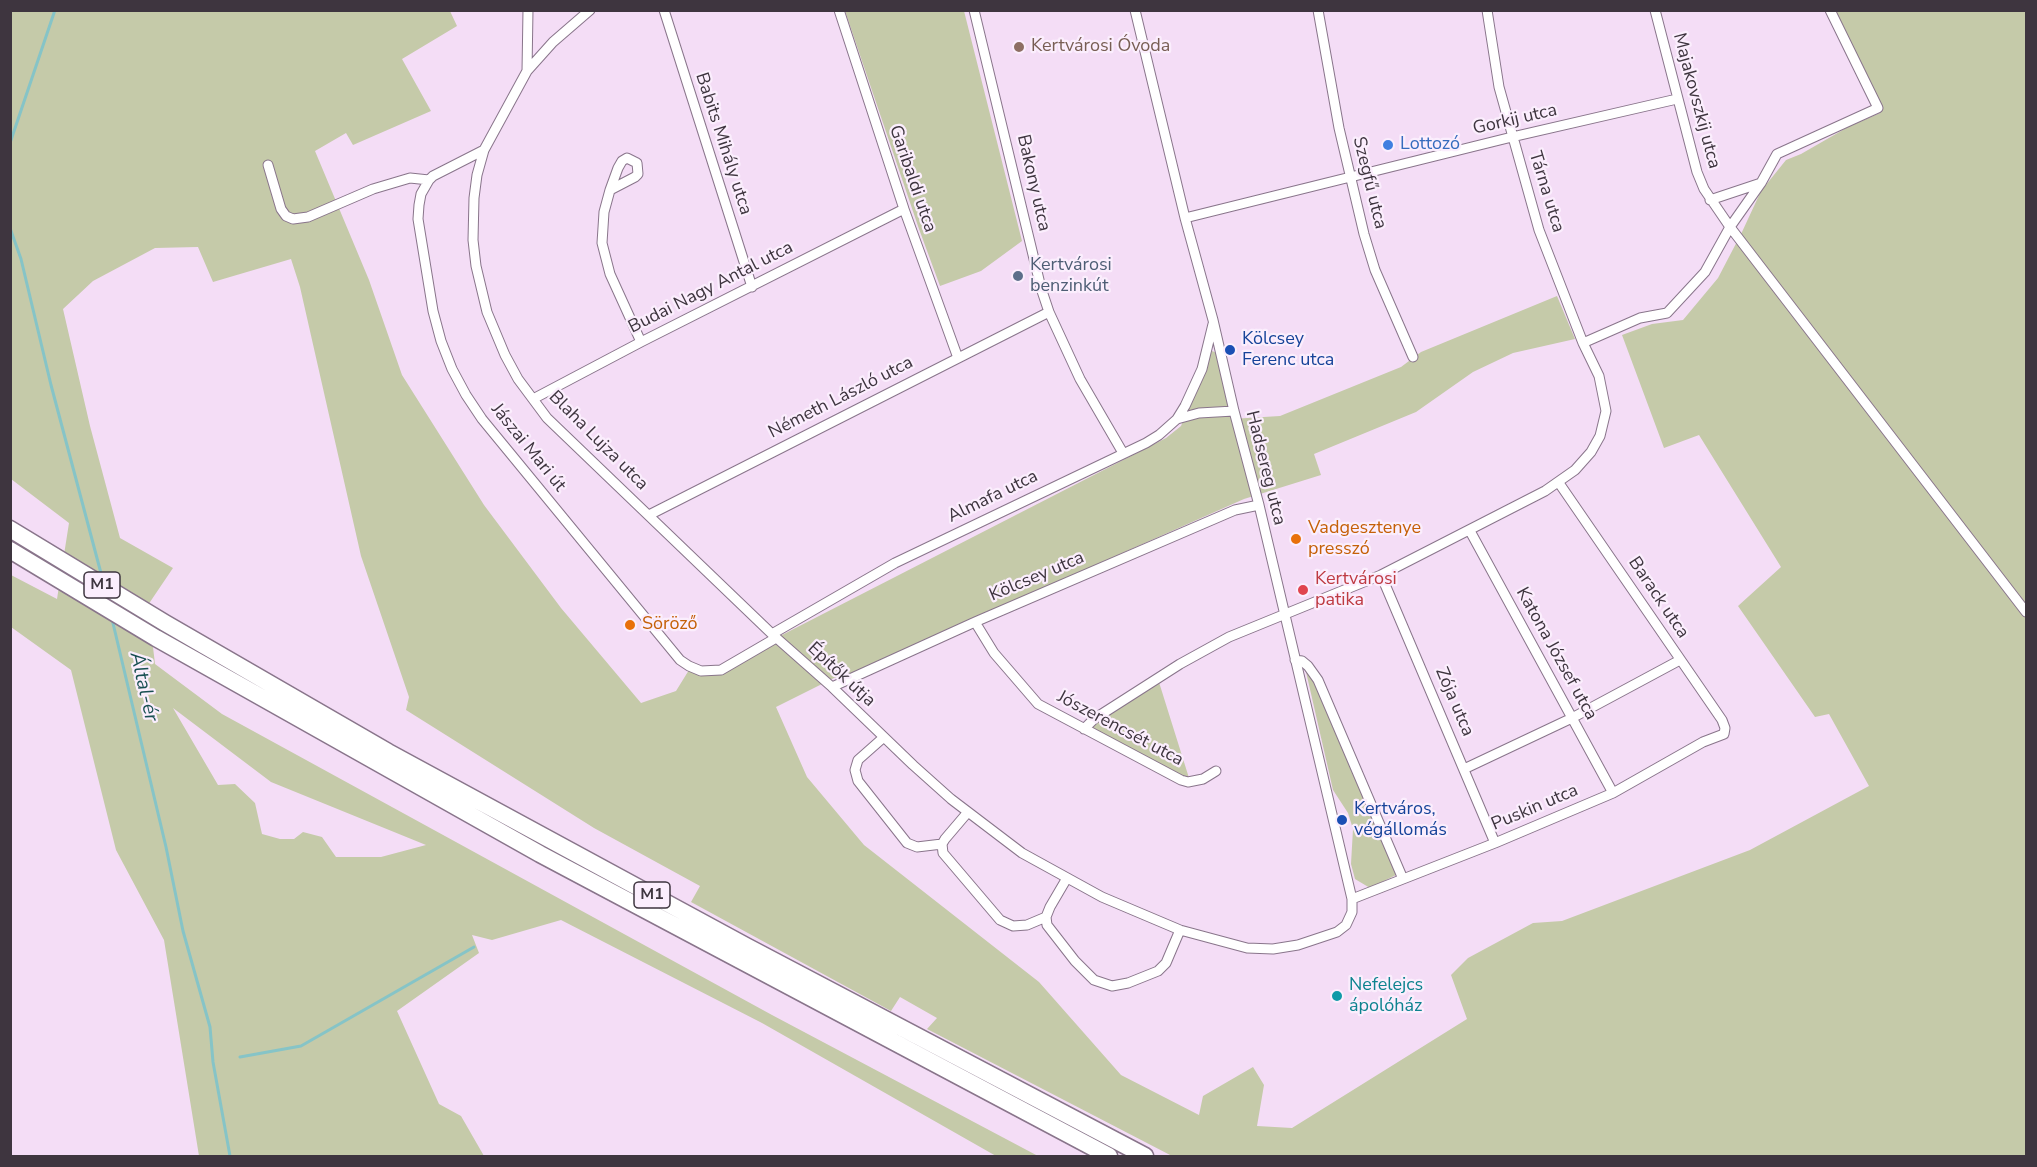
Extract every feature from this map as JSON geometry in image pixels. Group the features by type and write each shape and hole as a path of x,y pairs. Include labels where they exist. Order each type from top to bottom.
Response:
{"highway":[{"name":"M1","path":"10,529 165,623 388,752 746,946 1145,1156"},
{"name":"M1","path":"10,550 156,638 550,859 1109,1156"}],"street":[{"path":"527,71 528,10"},
{"name":"Blaha Lujza utca","path":"590,10 553,42 527,71 484,150 474,198 473,240 476,266 487,312 518,379 563,435 649,514 774,636"},
{"name":"Babits Mihály utca","path":"664,10 752,287"},
{"name":"Garibaldi utca","path":"839,10 904,209 958,358"},
{"name":"Bakony utca","path":"974,10 1041,288 1049,312 1080,379 1123,453"},
{"name":"Hadsereg utca","path":"1135,10 1185,218 1259,505 1283,615 1352,899 1352,912"},
{"name":"Szegfű utca","path":"1318,10 1349,177 1375,270 1413,357"},
{"name":"Tárna utca","path":"1084,729 1094,719 1180,664 1229,637 1381,574 1470,531 1559,483 1591,452 1600,436 1606,411 1599,376 1582,344 1539,230 1499,87 1487,10"},
{"name":"Majakovszkij utca","path":"1655,10 1697,172 1710,200 2026,612"},
{"path":"1582,344 1640,318 1667,313 1705,272 1730,227 1761,183 1777,154 1878,108 1830,10"},
{"name":"Gorkij utca","path":"1185,218 1512,137 1677,99"},
{"path":"268,165 281,209 286,216 293,219 308,217 373,189 410,178 429,180 449,166 484,150"},
{"name":"Jászai Mari út","path":"429,180 421,194 418,219 434,311 441,341 452,369 482,420 680,660 701,670 721,670 774,636"},
{"path":"1710,200 1761,183"},
{"path":"610,190 602,227 606,260 610,274 641,342"},
{"name":"Budai Nagy Antal utca","path":"533,399 904,209"},
{"name":"Németh László utca","path":"649,514 1049,312"},
{"name":"Hadsereg utca","path":"1177,419 1202,369 1213,320"},
{"name":"Almafa utca","path":"774,636 895,562 1146,443 1177,419 1199,413 1234,411"},
{"name":"Barack utca","path":"1559,483 1722,720 1725,728 1724,734"},
{"name":"Kölcsey utca","path":"832,687 975,621 1235,510 1259,505"},
{"name":"Katona József utca","path":"1470,531 1613,793"},
{"name":"Zója utca","path":"1381,574 1496,843"},
{"name":"Jószerencsét utca","path":"975,621 994,653 1038,704 1181,780 1188,782 1203,779 1216,771"},
{"name":"Építők útja","path":"774,636 968,812 1022,853 1132,912 1180,930 1247,948 1274,949 1298,945 1337,932 1346,925 1352,912"},
{"path":"1295,660 1302,661 1308,666 1318,680 1403,879"},
{"path":"1464,769 1572,718 1680,660"},
{"name":"Puskin utca","path":"1352,899 1496,843 1613,793 1703,742 1724,734"},
{"path":"884,737 858,760 855,770 858,781 907,843 917,847 942,844 968,812"},
{"path":"942,844 943,853 1000,920 1013,926 1027,926 1046,917"},
{"path":"1067,878 1046,917 1047,925 1075,961 1094,980 1112,986 1128,983 1158,971 1166,963 1180,930"}],"green space":[{"path":"11,11 450,11 457,26 402,59 431,111 353,145 346,133 315,151 369,280 402,375 484,505 561,608 641,703 676,691 689,670 713,673 729,671 780,636 1166,438 1181,426 1212,351 1217,353 1231,419 1280,416 1401,367 1421,352 1557,296 1575,339 1513,353 1473,372 1416,412 1314,454 1321,475 1244,499 843,677 834,678 776,707 807,777 864,845 1039,982 1121,1075 1199,1115 1203,1096 1253,1067 1264,1085 1257,1126 1292,1128 1467,1019 1451,975 1468,958 1533,923 1562,921 1750,850 1869,786 1829,714 1815,717 1738,606 1781,567 1699,435 1664,448 1622,335 1652,324 1683,320 1718,278 1761,191 1786,160 1880,113 1830,11 2026,11 2026,1156 1172,1156 927,1029 937,1018 900,997 891,1011 691,902 700,886 594,828 406,710 409,697 361,556 300,287 291,259 213,282 198,247 155,248 93,281 63,309 90,426 120,538 173,568 148,605 155,664 222,714 772,1015 1038,1156 996,1156 762,1023 561,920 492,940 472,935 479,953 397,1011 439,1104 461,1116 484,1156 199,1156 164,940 116,850 71,670 11,627 11,575 57,599 69,523 11,479","holes":["173,708 271,782 426,845 381,857 336,857 322,837 303,832 294,839 280,839 262,834 255,803 235,784 218,785"]},
{"path":"845,11 964,11 1022,241 981,271 940,286"},
{"path":"1304,663 1315,681 1396,875 1370,888 1355,879 1351,864 1353,829 1348,813 1333,790"},
{"path":"1158,679 1189,778 1187,779 1090,728 1097,718"}],"waterway":[{"name":"Által-ér","path":"10,143 55,10"},
{"name":"Által-ér","path":"10,228 21,259 51,385 102,577"},
{"name":"Által-ér","path":"112,619 166,847 183,931 210,1027 213,1062 230,1156"},
{"path":"240,1057 301,1046 474,947"}],"place":[{"name":"Kertvárosi Óvoda","path":"1019,47"},
{"name":"Lottozó","path":"1388,145"},
{"name":"Kertvárosi benzinkút","path":"1018,276"},
{"name":"Kölcsey Ferenc utca","path":"1230,350"},
{"name":"Vadgesztenye presszó","path":"1296,539"},
{"name":"Kertvárosi patika","path":"1303,590"},
{"name":"Söröző","path":"630,625"},
{"name":"Kertváros, végállomás","path":"1342,820"},
{"name":"Nefelejcs ápolóház","path":"1337,996"}]}
